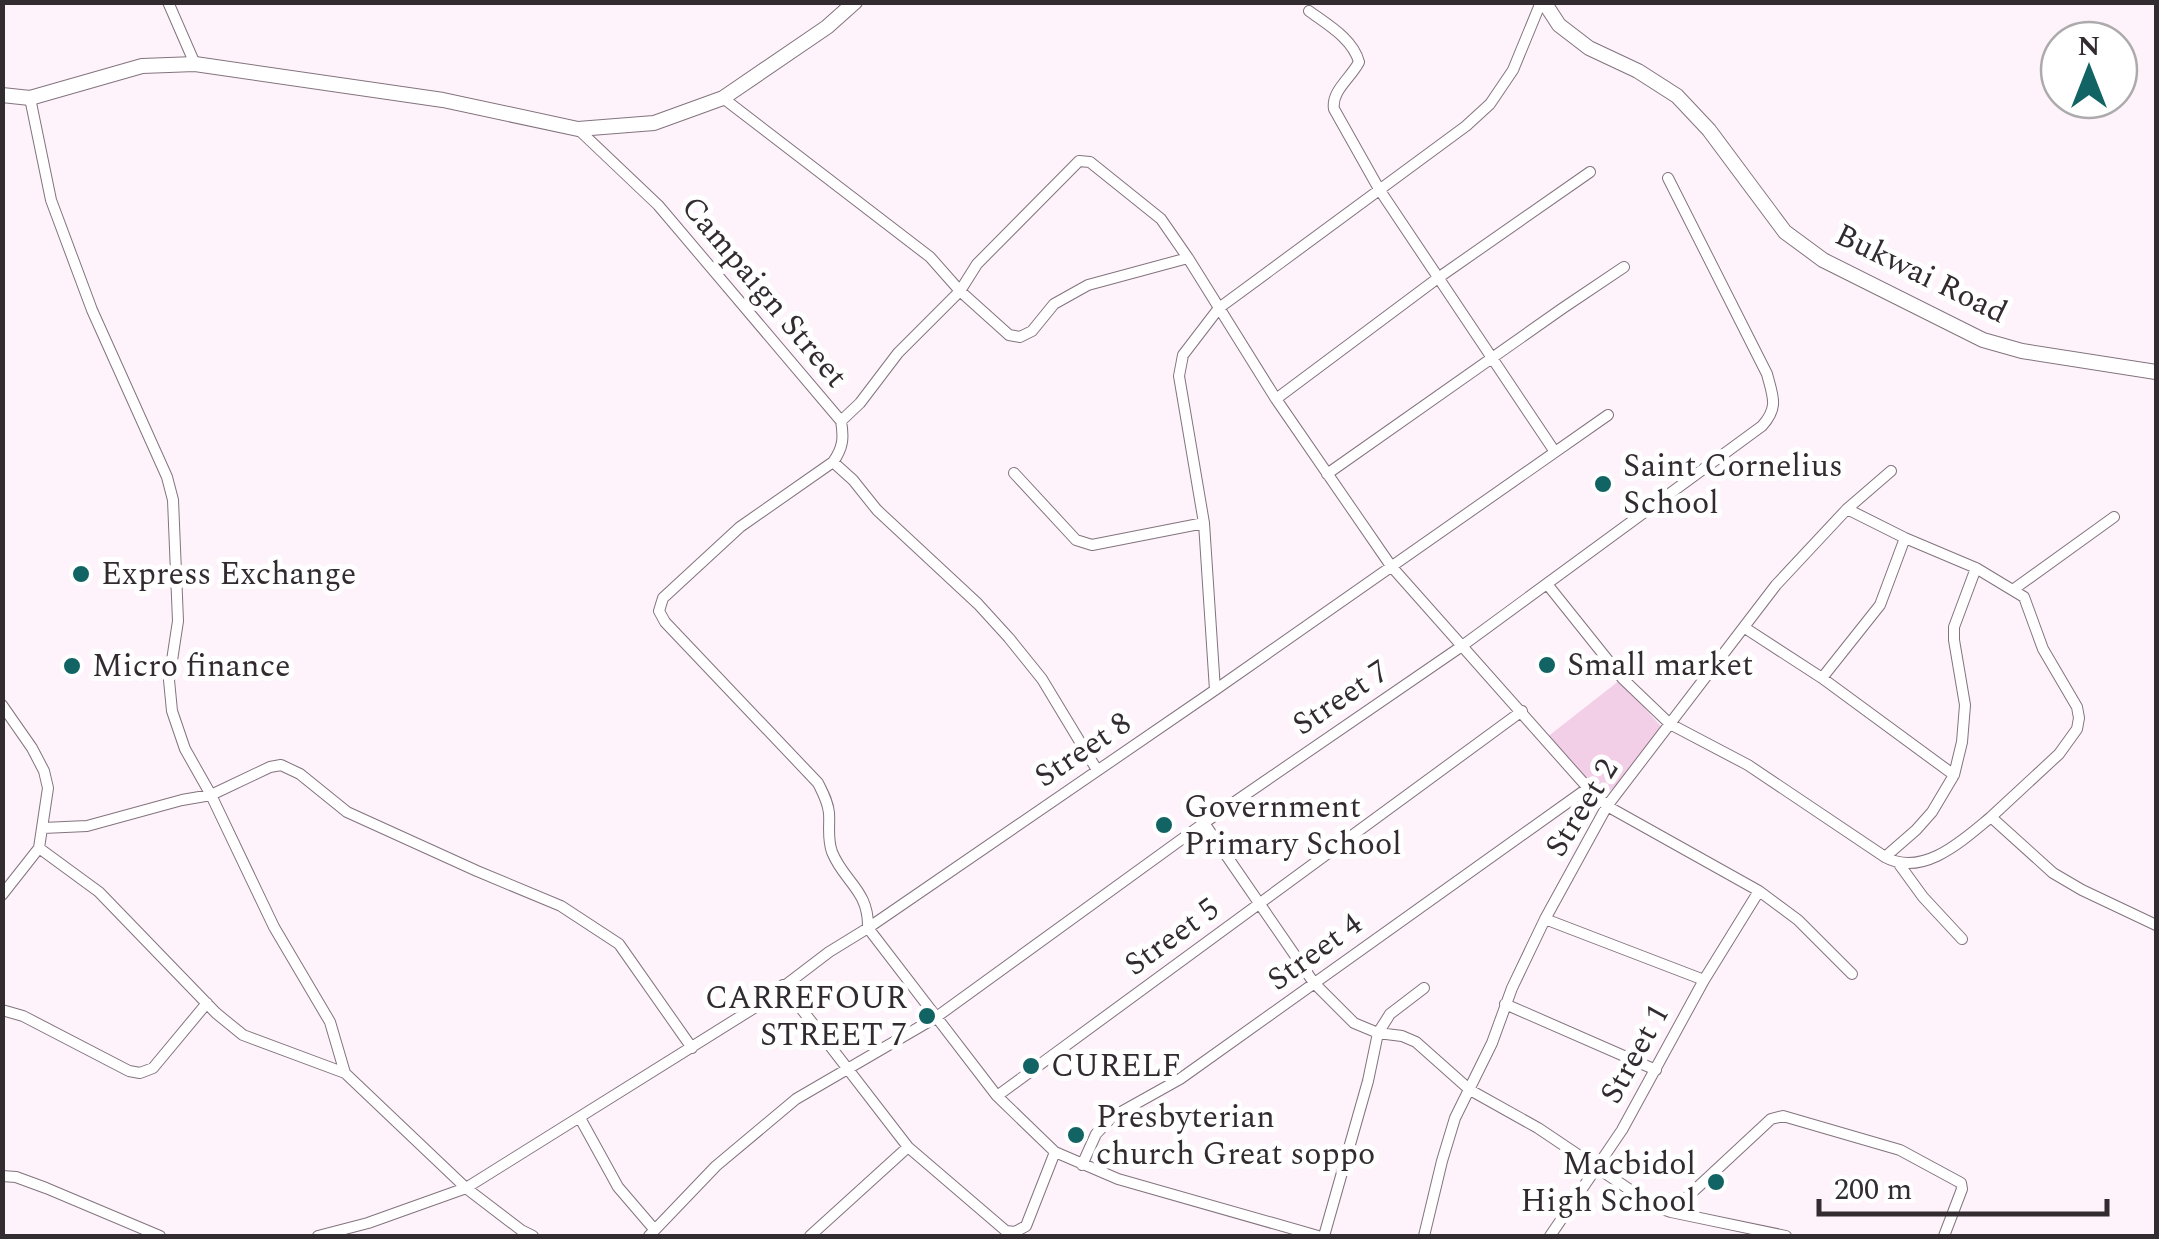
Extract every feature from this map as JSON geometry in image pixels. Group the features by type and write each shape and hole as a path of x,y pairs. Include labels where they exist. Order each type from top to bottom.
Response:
{"street":[{"path":"168,2 195,64"},
{"path":"2,95 30,98 142,66 195,64 443,100 578,128 654,123 723,98 827,27 855,2"},
{"path":"1215,690 1204,523 1179,376 1184,356 1219,308 1466,126 1490,104 1513,70 1542,2"},
{"name":"Bukwai Road","path":"1542,2 1560,25 1589,48 1638,71 1676,96 1709,130 1785,232 1822,260 1983,340 2022,351 2156,372"},
{"path":"1309,11 1356,50 1359,62 1336,94 1334,109 1379,189 1556,452"},
{"path":"30,98 51,200 92,310 168,476 173,500 178,622 169,680 172,711 185,749 274,927 330,1022 345,1073"},
{"path":"723,98 930,257 960,291 1009,335 1020,337 1032,332 1054,304 1088,285 1188,258"},
{"name":"Campaign Street","path":"578,128 658,206 841,421 844,435 833,462"},
{"path":"841,421 898,353 960,291 977,264 1079,161 1090,162 1161,219 1276,400 1391,566 1588,788 1607,806 1759,892 1809,930 1852,974"},
{"path":"1276,400 1438,278 1590,172"},
{"name":"Street 7","path":"651,1232 716,1166 796,1098 935,1018 1204,823 1462,646 1772,416 1774,402 1767,374 1668,178"},
{"path":"1327,474 1624,267"},
{"name":"Street 8","path":"318,1236 368,1223 466,1188 762,1004 830,952 1215,690 1608,415"},
{"path":"1097,770 1042,679 1009,638 833,462 740,527 663,598 659,611 665,622 818,783 826,799 831,849 868,912 868,928 997,1096 1055,1152 1178,1197 1321,1236 1368,1080 1378,1032 1390,1014 1424,988"},
{"name":"Street 2","path":"1424,1236 1455,1118 1492,1044 1545,919 1607,806 1776,585 1848,509 1891,472"},
{"path":"1014,473 1076,540 1092,545 1204,523"},
{"path":"1848,509 1976,568 2014,590 2026,602 2043,650 2079,718 2077,729 2059,754 1991,817 1944,853 1898,864"},
{"path":"2014,590 2114,517"},
{"path":"1822,678 1880,605 1905,538"},
{"path":"1885,858 1932,812 1954,775 1965,705 1954,627 1976,568"},
{"path":"1547,584 1623,679 1670,724 1748,765 1898,864 1962,939"},
{"path":"1745,628 1822,678 1954,775"},
{"path":"2,705 32,748 48,788 39,848 2,895"},
{"name":"Street 5","path":"997,1096 1522,711"},
{"path":"43,828 87,826 211,795 281,765 300,774 347,812 561,906 620,944 692,1048"},
{"name":"Street 4","path":"1082,1165 1096,1134 1112,1117 1180,1079 1588,788"},
{"path":"1991,817 2053,873 2156,925"},
{"path":"1204,823 1314,984 1354,1022 1416,1042 1470,1090 1538,1128 1654,1206 1786,1236"},
{"path":"39,848 99,892 243,1035 345,1073 466,1188 533,1236"},
{"name":"Street 1","path":"1550,1236 1622,1130 1704,980 1759,892"},
{"path":"1545,919 1704,980"},
{"path":"784,985 908,1147 1006,1231 1015,1232 1026,1226 1055,1152"},
{"path":"2,1010 23,1016 129,1071 140,1073 152,1068 207,1003"},
{"path":"1506,1004 1656,1070"},
{"path":"1671,1212 1771,1119 1784,1116 1900,1150 1960,1183 1962,1189 1944,1236"},
{"path":"580,1118 618,1186 651,1232"},
{"path":"810,1236 908,1147"},
{"path":"2,1176 46,1188 160,1236"}],"shaded area":[{"path":"1620,680 1664,730 1600,801 1546,738"}],"place":[{"name":"Saint Cornelius School","path":"1603,484"},
{"name":"Express Exchange","path":"81,574"},
{"name":"Small market","path":"1547,665"},
{"name":"Micro finance","path":"72,666"},
{"name":"Government Primary School","path":"1164,825"},
{"name":"CARREFOUR STREET 7","path":"927,1016"},
{"name":"CURELF","path":"1031,1066"},
{"name":"Presbyterian church Great soppo","path":"1076,1135"},
{"name":"Macbidol High School","path":"1716,1182"}]}
